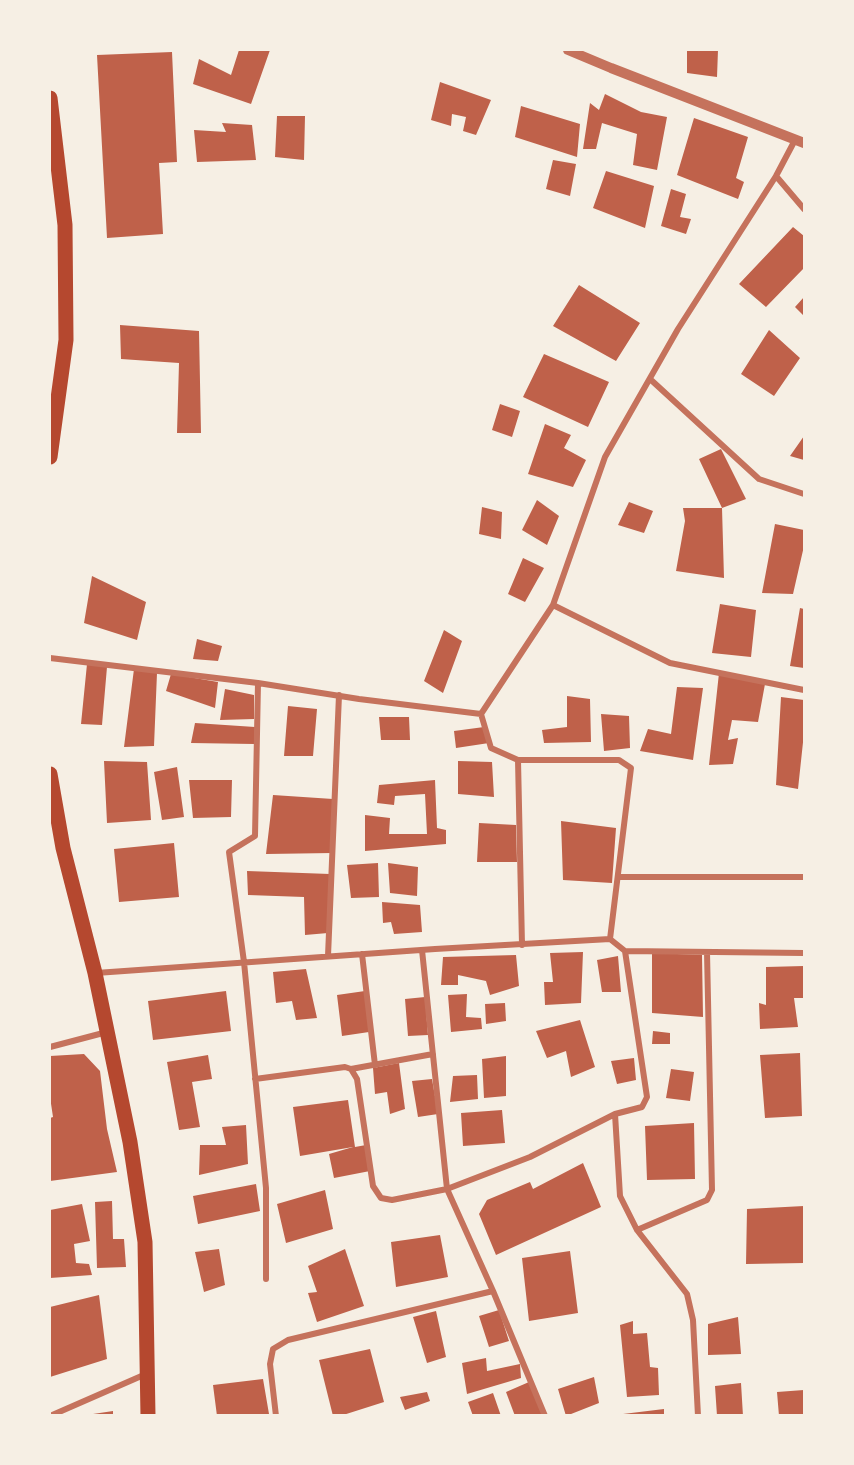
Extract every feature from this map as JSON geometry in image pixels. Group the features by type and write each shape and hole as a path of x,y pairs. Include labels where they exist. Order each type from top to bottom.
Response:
{"main road":[{"path":"50,98 65,225 66,340 50,457"},
{"path":"50,774 63,848 95,973 130,1142 146,1242 147,1416"}],"street":[{"path":"481,714 553,606 605,458 678,329 800,141 611,69 568,50"},
{"path":"776,176 804,209"},
{"path":"650,380 759,479 804,494"},
{"path":"553,606 670,663 804,690"},
{"path":"50,658 258,683 481,714"},
{"path":"258,683 255,836 229,852 244,962 266,1188 266,1279"},
{"path":"328,956 339,695"},
{"path":"481,714 491,748 518,760 619,760 631,768 610,939"},
{"path":"518,760 522,945"},
{"path":"618,877 804,877"},
{"path":"95,973 610,939 625,951 804,953"},
{"path":"422,950 447,1189 493,1291 544,1416"},
{"path":"351,1069 357,1079 373,1186 381,1198 392,1200 447,1189 530,1157 615,1114 642,1107 647,1097 625,951"},
{"path":"637,1230 707,1200 712,1190 707,952"},
{"path":"362,954 375,1065"},
{"path":"50,1047 107,1032"},
{"path":"255,1079 345,1067 351,1069 433,1054"},
{"path":"615,1114 620,1196 637,1230 687,1294 693,1320 698,1416"},
{"path":"276,1416 270,1364 273,1349 288,1340 493,1291"},
{"path":"50,1416 147,1374"}],"building":[{"path":"239,50 270,50 251,104 193,84 199,59 231,75"},
{"path":"687,50 718,50 717,77 687,73"},
{"path":"172,52 177,162 159,163 163,234 107,238 97,55"},
{"path":"440,82 491,100 476,135 463,131 466,117 452,114 451,126 431,120"},
{"path":"605,94 641,112 667,117 657,170 633,165 637,134 602,123 596,149 583,149 590,103 599,110"},
{"path":"521,106 580,124 577,157 515,137"},
{"path":"277,116 305,116 304,160 275,157"},
{"path":"694,118 748,137 736,178 744,182 738,199 677,175"},
{"path":"222,123 252,125 256,160 197,162 194,130 226,132"},
{"path":"553,160 576,164 570,196 546,189"},
{"path":"606,171 654,186 645,228 593,208"},
{"path":"671,189 686,194 680,217 691,219 686,234 661,226"},
{"path":"793,227 804,236 804,268 766,307 739,284"},
{"path":"579,285 640,323 616,361 553,326"},
{"path":"804,297 804,316 795,307"},
{"path":"120,325 199,331 201,433 177,433 179,363 121,359"},
{"path":"769,330 800,358 774,396 741,374"},
{"path":"544,354 609,382 588,427 523,397"},
{"path":"500,404 520,411 512,437 492,430"},
{"path":"545,424 571,435 564,448 586,460 573,487 528,474"},
{"path":"804,436 804,460 790,456"},
{"path":"721,449 746,499 722,508 699,459"},
{"path":"537,500 559,516 547,545 522,530"},
{"path":"629,502 653,511 644,533 618,525"},
{"path":"482,507 502,512 501,539 479,534"},
{"path":"683,508 722,508 724,578 676,571 685,521"},
{"path":"775,524 804,530 804,546 793,594 762,593"},
{"path":"523,558 544,568 525,602 508,594"},
{"path":"92,576 146,602 137,640 84,623"},
{"path":"720,604 756,610 751,657 712,653"},
{"path":"800,608 804,609 804,668 790,666"},
{"path":"444,630 462,641 443,693 424,681"},
{"path":"197,639 222,646 218,661 193,659"},
{"path":"87,664 107,667 102,725 81,724"},
{"path":"134,669 157,673 154,746 124,747"},
{"path":"719,673 765,684 758,722 732,720 728,740 738,738 733,764 709,765"},
{"path":"171,674 218,682 215,708 166,691"},
{"path":"677,687 703,688 693,760 640,751 648,729 671,734"},
{"path":"225,689 254,695 254,719 220,720"},
{"path":"567,696 590,699 591,742 544,743 542,730 567,727"},
{"path":"781,697 804,700 804,733 798,789 776,785"},
{"path":"288,706 317,709 313,756 284,756"},
{"path":"601,714 629,716 630,748 604,751"},
{"path":"379,717 409,717 410,740 381,740"},
{"path":"195,723 255,727 254,744 191,743"},
{"path":"484,727 489,743 456,748 454,731"},
{"path":"104,761 147,762 151,820 107,823"},
{"path":"458,761 492,762 494,797 458,794"},
{"path":"177,767 184,817 162,820 154,772"},
{"path":"189,780 232,780 231,817 193,818"},
{"path":"435,780 437,828 446,830 446,844 365,851 365,815 390,818 389,834 427,834 425,794 395,796 394,805 377,803 379,785"},
{"path":"273,795 333,799 332,853 266,854"},
{"path":"561,821 616,828 612,883 563,880"},
{"path":"479,823 516,825 517,862 477,862"},
{"path":"174,843 179,897 119,902 114,849"},
{"path":"378,863 379,897 351,898 347,865"},
{"path":"388,863 418,867 417,896 390,893"},
{"path":"247,871 330,874 328,933 305,935 304,897 248,895"},
{"path":"382,902 420,905 422,932 394,934 391,922 383,923"},
{"path":"583,952 581,1003 545,1005 544,982 553,982 550,953"},
{"path":"652,953 702,955 703,1017 652,1013"},
{"path":"516,955 519,986 490,995 486,981 458,975 458,985 441,985 443,957"},
{"path":"618,956 621,992 602,992 597,960"},
{"path":"804,966 804,998 794,998 798,1027 760,1029 759,1003 766,1005 766,967"},
{"path":"306,969 317,1018 296,1020 292,1001 276,1003 273,972"},
{"path":"226,991 231,1031 153,1040 148,1001"},
{"path":"365,991 369,1032 342,1036 337,995"},
{"path":"467,994 466,1017 481,1018 482,1029 451,1032 448,995"},
{"path":"425,997 428,1035 408,1036 405,999"},
{"path":"505,1003 506,1021 486,1024 485,1004"},
{"path":"580,1020 595,1067 571,1077 566,1051 547,1058 536,1031"},
{"path":"653,1031 670,1033 670,1044 652,1044"},
{"path":"800,1053 802,1116 765,1118 760,1055"},
{"path":"84,1054 100,1071 107,1129 117,1172 50,1181 50,1118 53,1117 50,1097 50,1056"},
{"path":"208,1055 212,1079 192,1082 200,1127 179,1130 167,1062"},
{"path":"506,1056 506,1096 484,1098 482,1059"},
{"path":"634,1058 636,1080 617,1084 611,1061"},
{"path":"399,1063 405,1109 390,1114 387,1092 375,1094 373,1068"},
{"path":"671,1069 694,1072 690,1101 666,1098"},
{"path":"477,1075 478,1099 450,1102 453,1076"},
{"path":"432,1079 438,1114 418,1117 412,1081"},
{"path":"348,1100 355,1147 366,1145 370,1171 334,1178 329,1154 353,1147 300,1156 293,1107"},
{"path":"502,1110 505,1143 463,1146 461,1113"},
{"path":"694,1123 695,1179 647,1180 645,1126"},
{"path":"246,1125 248,1164 199,1175 200,1145 226,1145 222,1127"},
{"path":"583,1163 601,1207 496,1255 479,1214 487,1200 530,1182 533,1189"},
{"path":"256,1184 260,1211 198,1224 193,1196"},
{"path":"325,1190 333,1229 286,1243 277,1204"},
{"path":"112,1201 113,1239 124,1239 126,1267 97,1268 95,1202"},
{"path":"82,1204 90,1241 74,1244 76,1263 89,1264 92,1275 50,1278 50,1210"},
{"path":"804,1206 804,1263 746,1264 747,1209"},
{"path":"440,1235 448,1277 396,1287 391,1242"},
{"path":"219,1249 225,1285 204,1292 195,1252"},
{"path":"345,1249 364,1306 317,1322 308,1293 317,1292 308,1266"},
{"path":"570,1251 578,1313 529,1321 522,1258"},
{"path":"99,1295 107,1359 50,1377 50,1307"},
{"path":"499,1310 509,1341 489,1347 479,1316"},
{"path":"436,1311 446,1357 427,1363 413,1317"},
{"path":"738,1317 741,1354 708,1355 708,1324"},
{"path":"633,1321 633,1334 647,1333 650,1367 658,1368 659,1395 627,1397 620,1325"},
{"path":"370,1349 384,1402 340,1416 333,1416 319,1360"},
{"path":"486,1358 487,1371 520,1364 521,1378 467,1394 462,1363"},
{"path":"594,1377 599,1403 566,1416 558,1389"},
{"path":"263,1379 269,1414 217,1416 213,1385"},
{"path":"529,1382 543,1416 515,1416 506,1392"},
{"path":"741,1383 743,1416 717,1416 715,1386"},
{"path":"804,1390 804,1416 779,1416 777,1392"},
{"path":"427,1392 430,1401 405,1410 400,1397"},
{"path":"493,1393 501,1416 473,1416 468,1402"},
{"path":"664,1409 664,1416 623,1416 623,1414"},
{"path":"113,1411 113,1416 94,1416 93,1414"}]}
